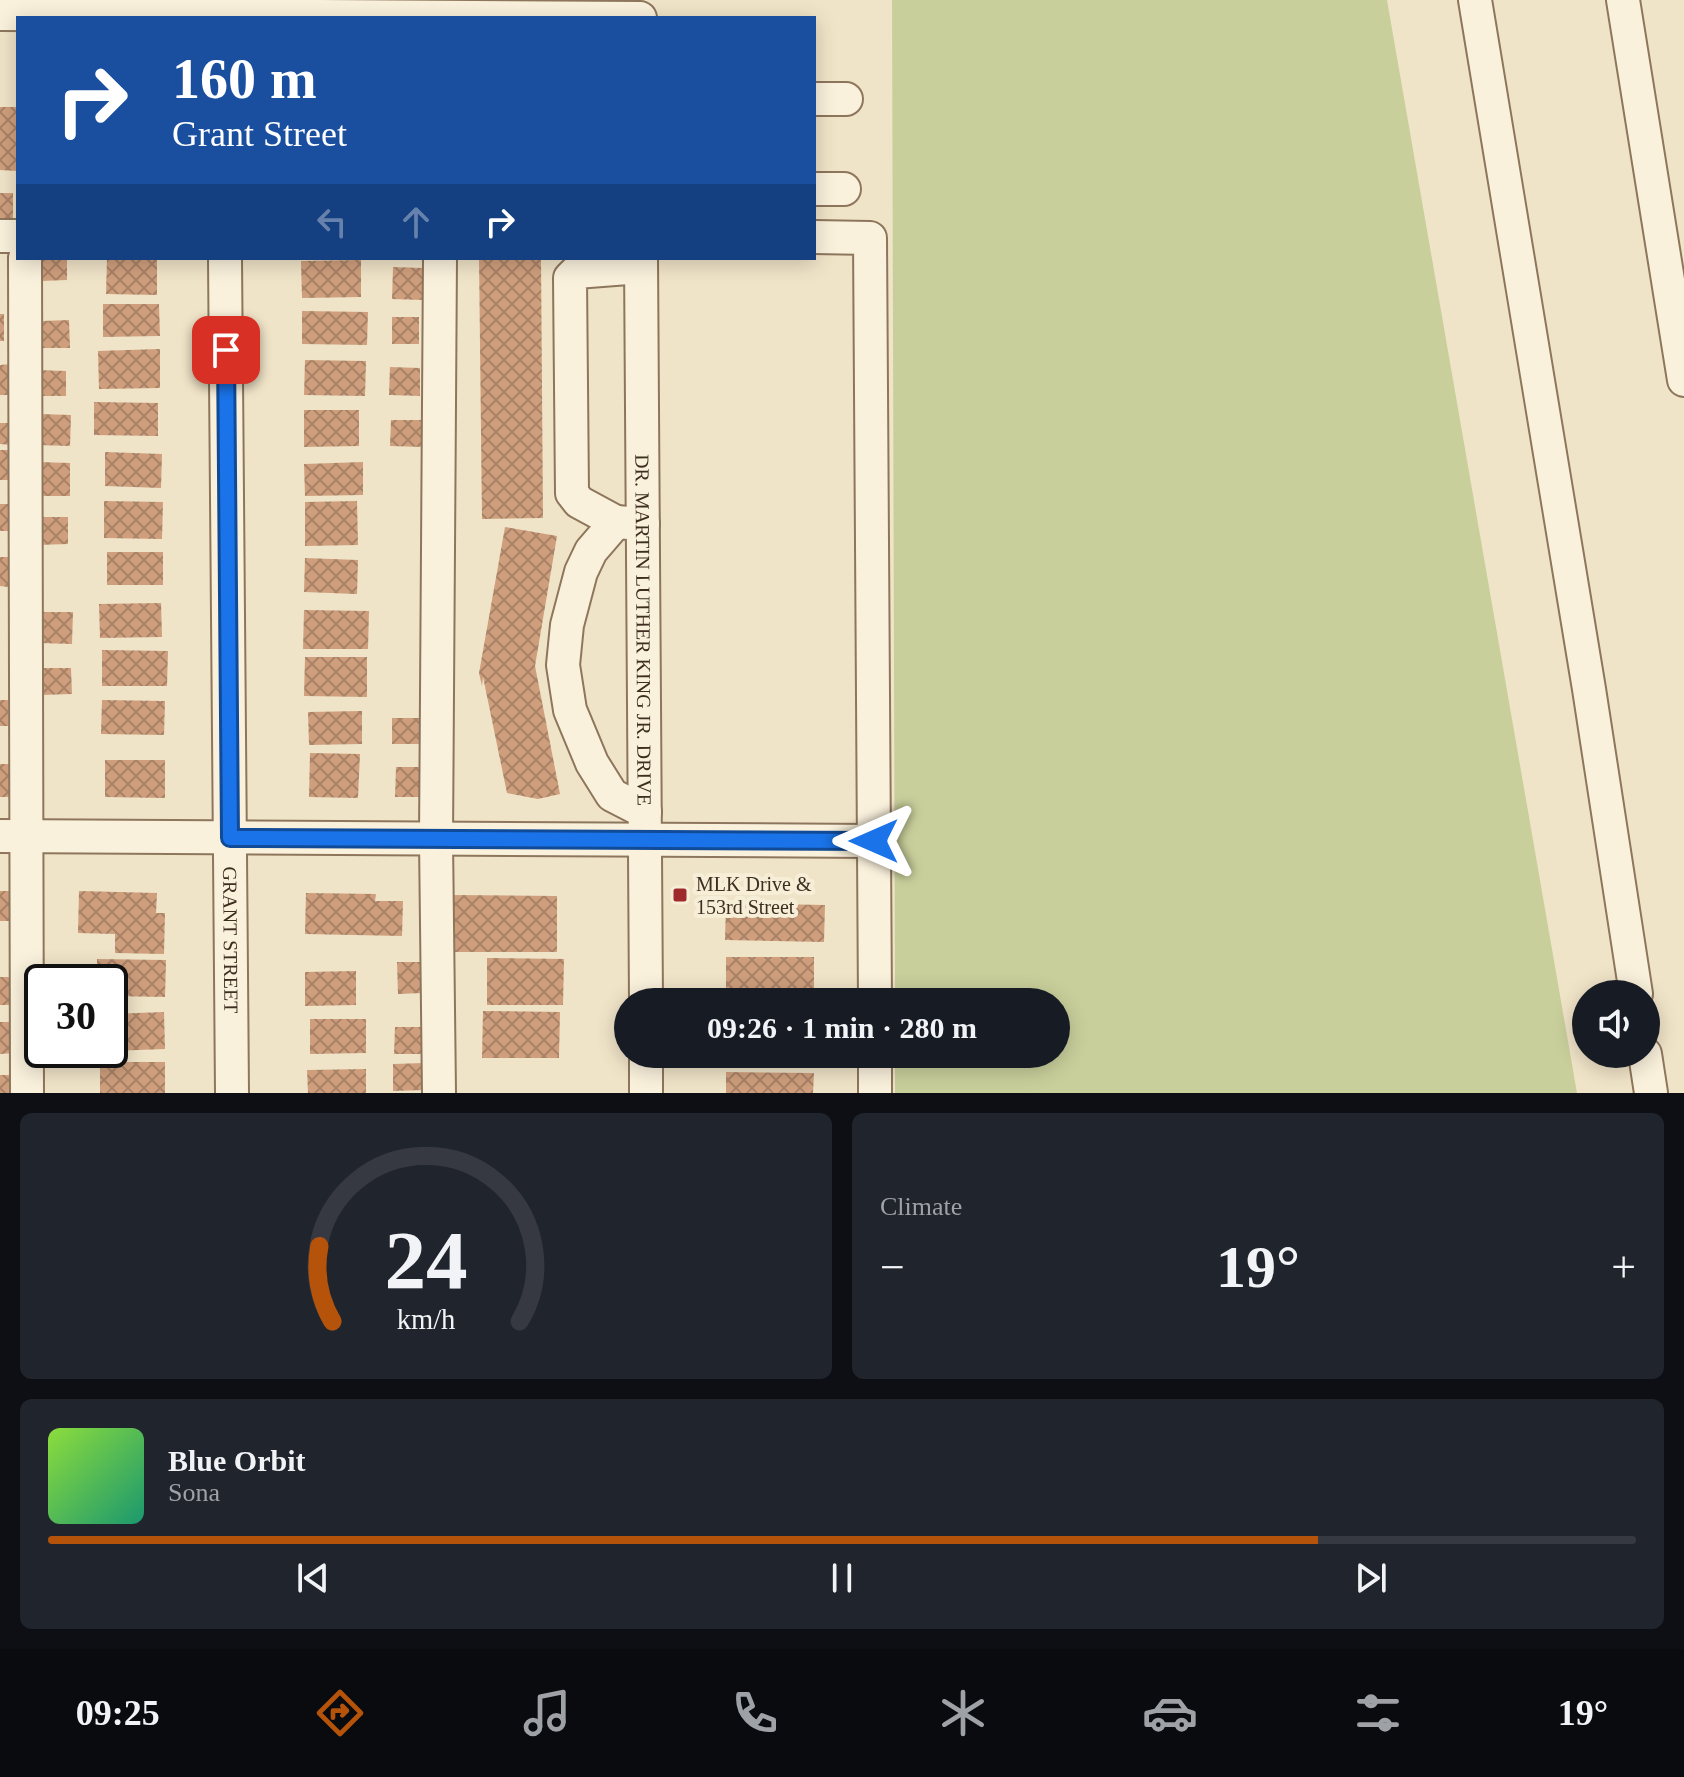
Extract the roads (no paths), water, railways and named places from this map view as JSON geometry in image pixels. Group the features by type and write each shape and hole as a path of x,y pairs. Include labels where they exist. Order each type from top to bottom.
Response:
{"street":[{"path":"1475,0 1634,980"},
{"path":"1623,0 1684,380"},
{"path":"0,14 434,8 475,16"},
{"path":"487,16 544,8 621,16"},
{"path":"816,99 846,99"},
{"path":"816,237 870,238 875,988"},
{"path":"25,260 13,836 27,1093"},
{"name":"GRANT STREET","path":"225,260 232,1093"},
{"path":"439,1093 436,840 440,260"},
{"path":"630,523 579,502 572,493 570,278 576,272 641,262"},
{"name":"DR. MARTIN LUTHER KING JR. DRIVE","path":"641,262 630,523 645,826 646,988"},
{"path":"630,523 591,551 581,572 567,625 563,665 570,710 592,763 612,795 645,826"},
{"path":"13,836 436,840 645,826 874,841"},
{"path":"646,1068 646,1093"},
{"path":"875,1068 875,1093"},
{"path":"1647,1068 1651,1093"}],"place":[{"name":"MLK Drive & 153rd Street","path":"680,895"}]}
